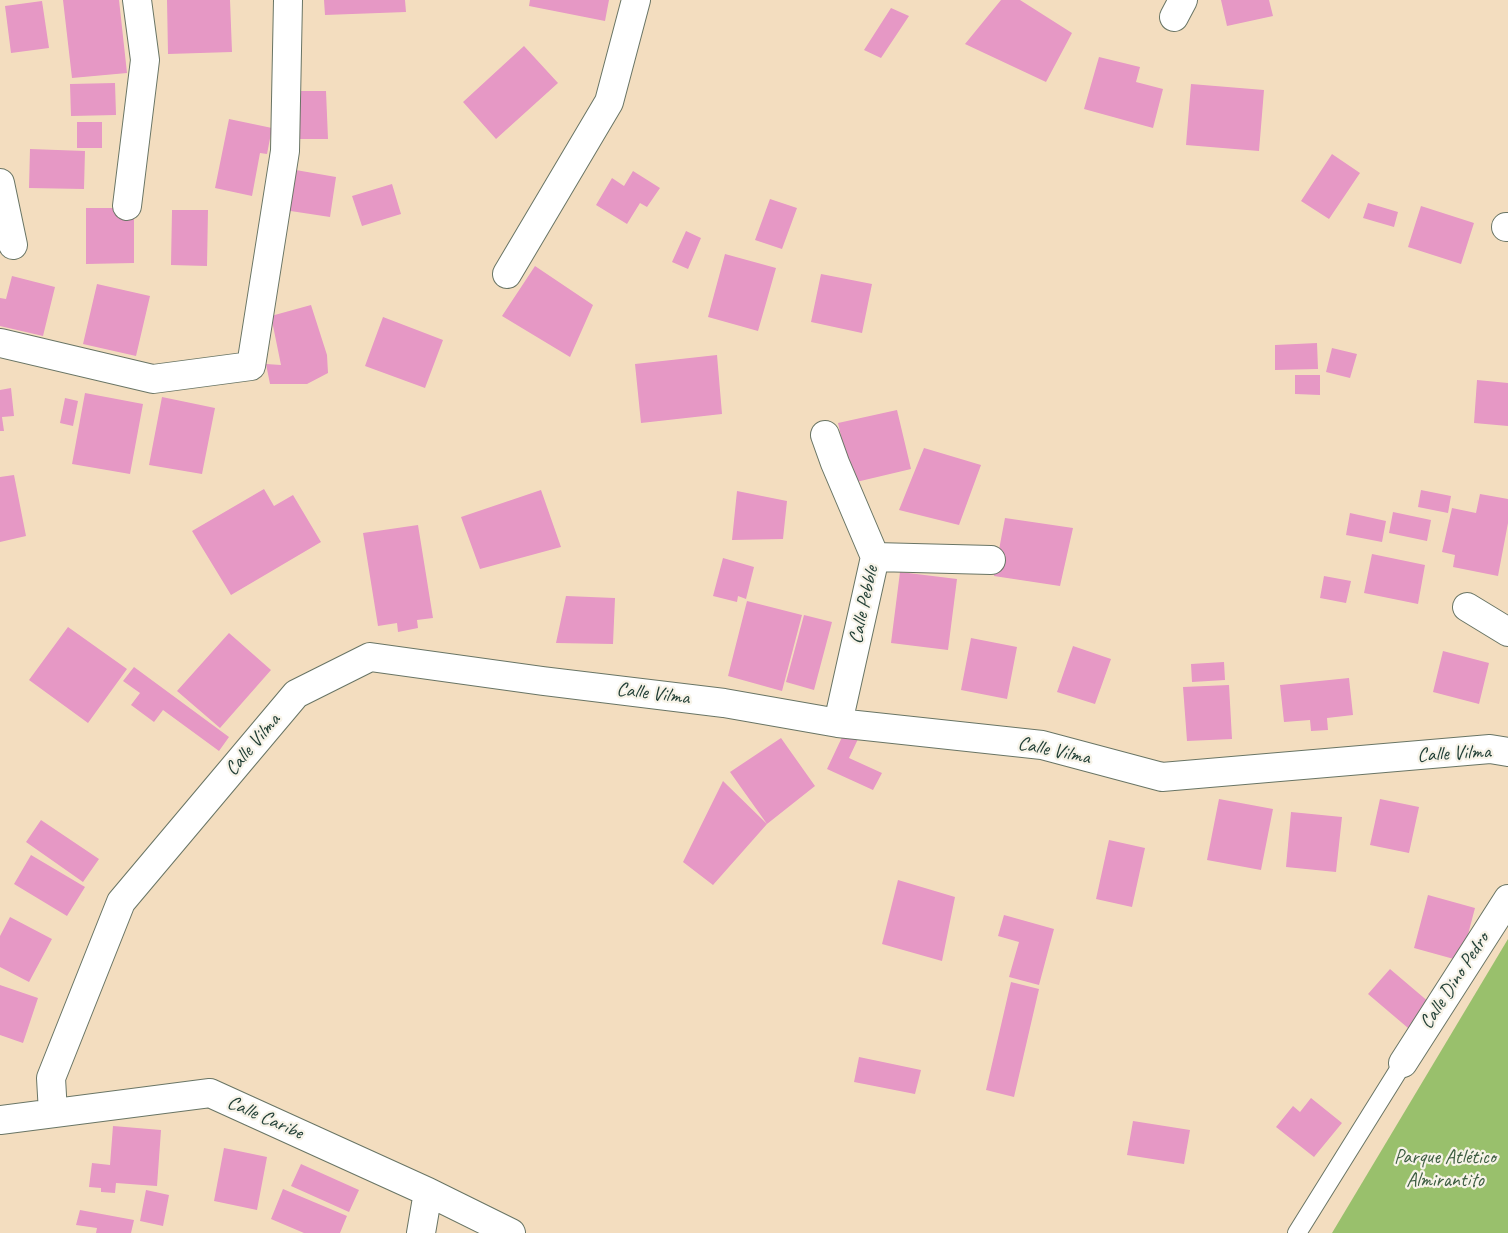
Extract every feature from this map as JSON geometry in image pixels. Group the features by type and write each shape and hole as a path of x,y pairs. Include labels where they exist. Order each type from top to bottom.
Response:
{"street":[{"path":"127,206 145,60 137,0"},
{"path":"1,343 153,379 251,366 286,151 288,0"},
{"path":"507,274 609,102 636,0"},
{"path":"0,183 13,245"},
{"name":"Calle Pebble","path":"825,435 875,557 838,723"},
{"path":"875,557 991,560"},
{"path":"1467,607 1508,632"},
{"name":"Calle Vilma","path":"53,1113 51,1078 121,902 296,694 370,657 543,681 724,703 838,723 1042,745 1162,777 1490,749 1508,752"},
{"name":"Calle Dino Pedro","path":"1403,1063 1508,899"},
{"name":"Calle Caribe","path":"0,1120 210,1093 428,1192 511,1233"},
{"path":"421,1233 428,1192"}],"lane":[{"path":"1297,1233 1403,1063"}],"green space":[{"name":"Parque Atlético Almirantito","path":"1508,939 1508,1233 1332,1233"}],"building":[{"path":"63,0 119,0 127,73 72,78"},
{"path":"167,0 230,0 232,52 168,54"},
{"path":"324,0 405,0 406,12 325,15"},
{"path":"530,0 609,0 605,21 529,6"},
{"path":"1001,0 1020,0 1072,33 1046,82 965,44"},
{"path":"1221,0 1269,0 1273,16 1227,26"},
{"path":"42,1 49,48 11,53 5,6"},
{"path":"891,8 909,16 881,58 864,50"},
{"path":"524,46 558,83 496,139 463,102"},
{"path":"1099,57 1140,67 1136,82 1163,89 1153,128 1084,109"},
{"path":"115,83 116,115 71,116 70,84"},
{"path":"1191,84 1264,90 1259,151 1186,145"},
{"path":"292,91 326,91 328,139 293,139"},
{"path":"229,119 272,128 267,154 260,153 252,196 215,188"},
{"path":"77,122 102,122 102,148 77,148"},
{"path":"30,149 85,151 84,189 29,188"},
{"path":"1332,154 1360,173 1329,219 1301,201"},
{"path":"290,169 336,177 330,217 284,210"},
{"path":"633,171 660,188 647,207 640,203 627,224 596,205 612,178 624,186"},
{"path":"392,184 401,214 362,226 352,196"},
{"path":"770,199 797,208 782,249 755,240"},
{"path":"1368,203 1398,212 1394,227 1363,218"},
{"path":"1421,206 1474,223 1461,264 1408,247"},
{"path":"86,208 134,208 134,263 86,264"},
{"path":"172,210 208,210 207,266 171,265"},
{"path":"686,231 701,238 688,269 672,262"},
{"path":"725,254 776,268 758,331 708,317"},
{"path":"535,266 593,305 570,357 502,316"},
{"path":"821,274 872,284 862,333 811,322"},
{"path":"12,276 55,287 43,336 0,326 0,298 6,299"},
{"path":"97,284 150,296 136,356 83,344"},
{"path":"311,305 327,355 328,373 307,384 270,384 266,364 281,365 271,316"},
{"path":"383,317 443,340 425,388 365,366"},
{"path":"1317,343 1318,369 1275,370 1275,345"},
{"path":"1332,348 1357,354 1350,378 1326,372"},
{"path":"717,355 722,414 641,423 635,364"},
{"path":"1295,375 1320,375 1320,395 1295,394"},
{"path":"1477,380 1508,383 1508,426 1474,423"},
{"path":"11,388 14,416 2,417 4,431 0,431 0,390"},
{"path":"85,393 143,404 130,474 72,464"},
{"path":"162,397 215,408 202,474 149,465"},
{"path":"65,398 78,401 73,426 60,423"},
{"path":"897,410 911,469 852,483 838,423"},
{"path":"924,448 981,465 959,525 899,510"},
{"path":"14,475 26,536 0,542 0,477"},
{"path":"264,489 274,506 293,495 321,542 231,595 192,531"},
{"path":"541,490 561,547 480,569 461,517"},
{"path":"1421,490 1451,496 1448,513 1418,507"},
{"path":"737,491 787,501 783,539 732,540"},
{"path":"1480,494 1508,499 1508,523 1498,576 1453,567 1455,555 1442,552 1452,508 1476,513"},
{"path":"1393,512 1431,520 1427,541 1389,533"},
{"path":"1350,513 1386,521 1382,542 1346,535"},
{"path":"1005,518 1073,528 1060,586 994,576"},
{"path":"418,525 433,618 417,620 418,628 398,632 397,623 378,626 363,533"},
{"path":"1372,554 1425,565 1418,604 1364,593"},
{"path":"723,558 754,567 746,599 738,596 737,602 713,596"},
{"path":"900,572 957,579 948,650 891,643"},
{"path":"1324,576 1351,581 1346,603 1320,598"},
{"path":"566,596 615,598 613,644 556,643"},
{"path":"747,601 802,615 782,691 728,676"},
{"path":"804,615 832,622 814,690 786,682"},
{"path":"68,627 127,669 88,723 29,680"},
{"path":"229,633 271,670 220,728 177,691"},
{"path":"971,638 1017,647 1007,699 961,690"},
{"path":"1073,646 1111,659 1095,704 1057,692"},
{"path":"1443,651 1489,663 1479,704 1433,692"},
{"path":"1224,662 1225,680 1192,682 1191,664"},
{"path":"134,667 229,737 219,751 163,710 154,722 131,705 140,693 123,681"},
{"path":"1349,678 1353,715 1327,718 1328,730 1311,731 1310,720 1284,722 1280,685"},
{"path":"1229,685 1232,739 1187,741 1183,687"},
{"path":"844,733 858,739 849,758 882,773 873,790 827,769"},
{"path":"781,738 815,786 767,824 730,772"},
{"path":"723,781 767,824 713,885 683,862"},
{"path":"1219,799 1273,809 1261,870 1207,860"},
{"path":"1380,799 1419,807 1409,853 1370,845"},
{"path":"1291,812 1342,817 1336,872 1286,867"},
{"path":"41,820 99,859 83,882 26,842"},
{"path":"1109,840 1145,848 1132,907 1096,899"},
{"path":"31,855 85,887 67,916 14,884"},
{"path":"898,880 955,897 942,961 882,944"},
{"path":"1428,895 1475,908 1461,961 1414,948"},
{"path":"1004,915 1054,929 1039,985 1009,977 1019,942 998,936"},
{"path":"10,917 52,939 29,982 0,967 0,936"},
{"path":"1390,969 1430,1003 1408,1028 1368,994"},
{"path":"1011,982 1039,989 1014,1097 986,1090"},
{"path":"0,985 38,998 23,1043 0,1035"},
{"path":"859,1057 921,1070 915,1094 854,1082"},
{"path":"1311,1098 1342,1123 1314,1157 1276,1127 1293,1106 1300,1112"},
{"path":"1133,1121 1190,1130 1184,1164 1127,1155"},
{"path":"113,1126 161,1130 157,1186 116,1183 115,1193 101,1192 101,1188 89,1187 92,1163 110,1165"},
{"path":"224,1148 267,1157 257,1210 214,1201"},
{"path":"301,1164 359,1190 349,1212 291,1186"},
{"path":"283,1189 347,1216 340,1233 304,1233 271,1219"},
{"path":"146,1190 169,1195 163,1226 140,1221"},
{"path":"80,1210 134,1220 131,1233 96,1233 97,1228 76,1225"}]}
